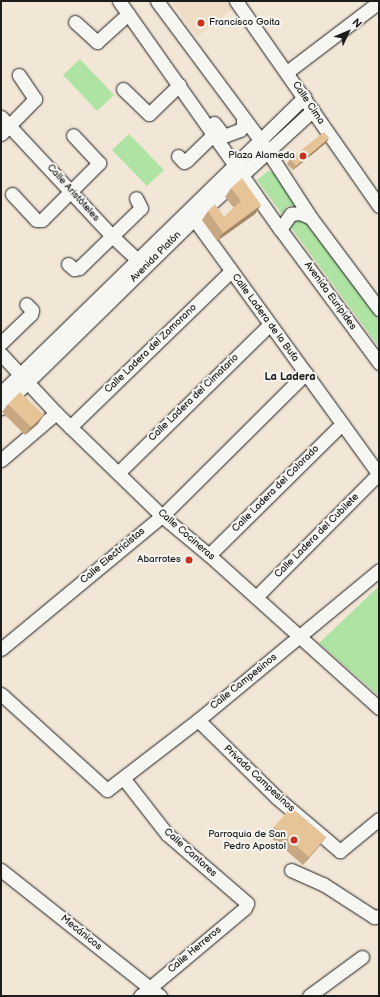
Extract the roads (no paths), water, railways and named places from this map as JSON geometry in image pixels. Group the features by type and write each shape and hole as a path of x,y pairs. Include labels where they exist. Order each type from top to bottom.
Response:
{"street":[{"name":"Avenida Euripides","path":"119,1 189,100 238,160 242,175 379,363"},
{"path":"157,1 264,146 311,218 379,309"},
{"name":"Calle Cima","path":"236,1 287,72 379,206"},
{"path":"287,72 379,2"},
{"path":"75,22 97,42 128,14"},
{"path":"4,125 35,99 19,75"},
{"path":"123,89 148,114 179,85"},
{"name":"Avenida Platón","path":"1,408 25,377 142,264 242,175 304,97"},
{"name":"Avenida Platón","path":"142,264 238,160 264,146 313,110"},
{"path":"178,156 184,162 219,136 240,130 243,126 243,119"},
{"name":"Calle Aristóteles","path":"4,125 71,190 112,236 142,264"},
{"path":"12,194 38,222 71,190 98,163 73,134"},
{"path":"68,264 77,270 141,208 136,198"},
{"path":"280,229 291,214 300,213 311,218"},
{"name":"Calle Ladera de la Bufa","path":"194,219 379,474"},
{"name":"Calle Ladera del Zamorano","path":"70,427 231,271"},
{"path":"1,342 31,314 32,310 26,304"},
{"name":"Calle Ladera del Cimatario","path":"119,472 270,324"},
{"name":"Calle Cocineras","path":"1,354 25,377 56,413 119,472 162,516 209,555 379,708"},
{"name":"Calle Electricistas","path":"1,649 162,516 306,373"},
{"name":"Avenida Platón","path":"1,393 25,377"},
{"path":"1,460 56,413"},
{"name":"Calle Ladera del Colorado","path":"209,555 342,424"},
{"name":"Calle Ladera del Cubilete","path":"256,597 379,474"},
{"name":"Calle Campesinos","path":"1,694 107,790 124,779 198,720 379,570"},
{"name":"Privada Campesinos","path":"198,720 276,797 340,851 379,818"},
{"name":"Calle Cantores","path":"124,779 171,838 247,902"},
{"path":"291,870 322,884 374,917 379,916"},
{"name":"Mecánicos","path":"3,874 150,993"},
{"name":"Calle Herreros","path":"150,993 245,908 247,902"},
{"path":"309,996 362,957"}],"place":[{"name":"Francisco Goita","path":"201,23"},
{"name":"Plaza Alameda","path":"303,156"},
{"name":"Abarrotes","path":"189,560"},
{"name":"Parroquia de San Pedro Apostol","path":"294,840"}],"district":[{"name":"La Ladera","path":"290,377"}]}
